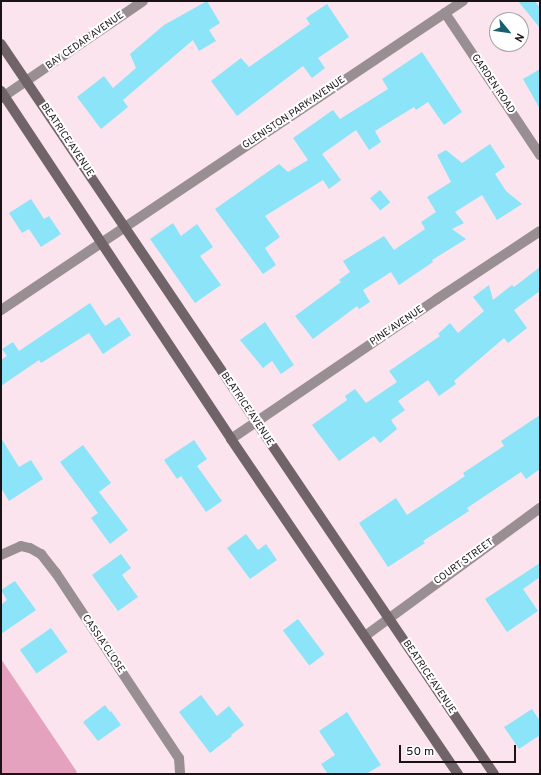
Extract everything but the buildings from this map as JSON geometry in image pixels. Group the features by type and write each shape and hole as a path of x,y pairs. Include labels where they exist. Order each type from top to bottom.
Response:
{"main road":[{"name":"BEATRICE AVENUE","path":"1,44 494,774"},
{"path":"2,95 231,439 458,774"}],"street":[{"name":"BAY CEDAR AVENUE","path":"2,95 27,82 143,1"},
{"name":"GLENISTON PARK AVENUE","path":"101,242 463,1"},
{"name":"GARDEN ROAD","path":"445,13 540,155"},
{"name":"PINE AVENUE","path":"231,439 540,231"},
{"path":"1,310 101,242"},
{"name":"COURT STREET","path":"365,636 540,508"},
{"name":"CASSIA CLOSE","path":"1,555 21,546 30,548 41,554 56,573 179,758 180,774"}],"shaded area":[{"path":"1,659 77,772 74,774 1,774"}]}
